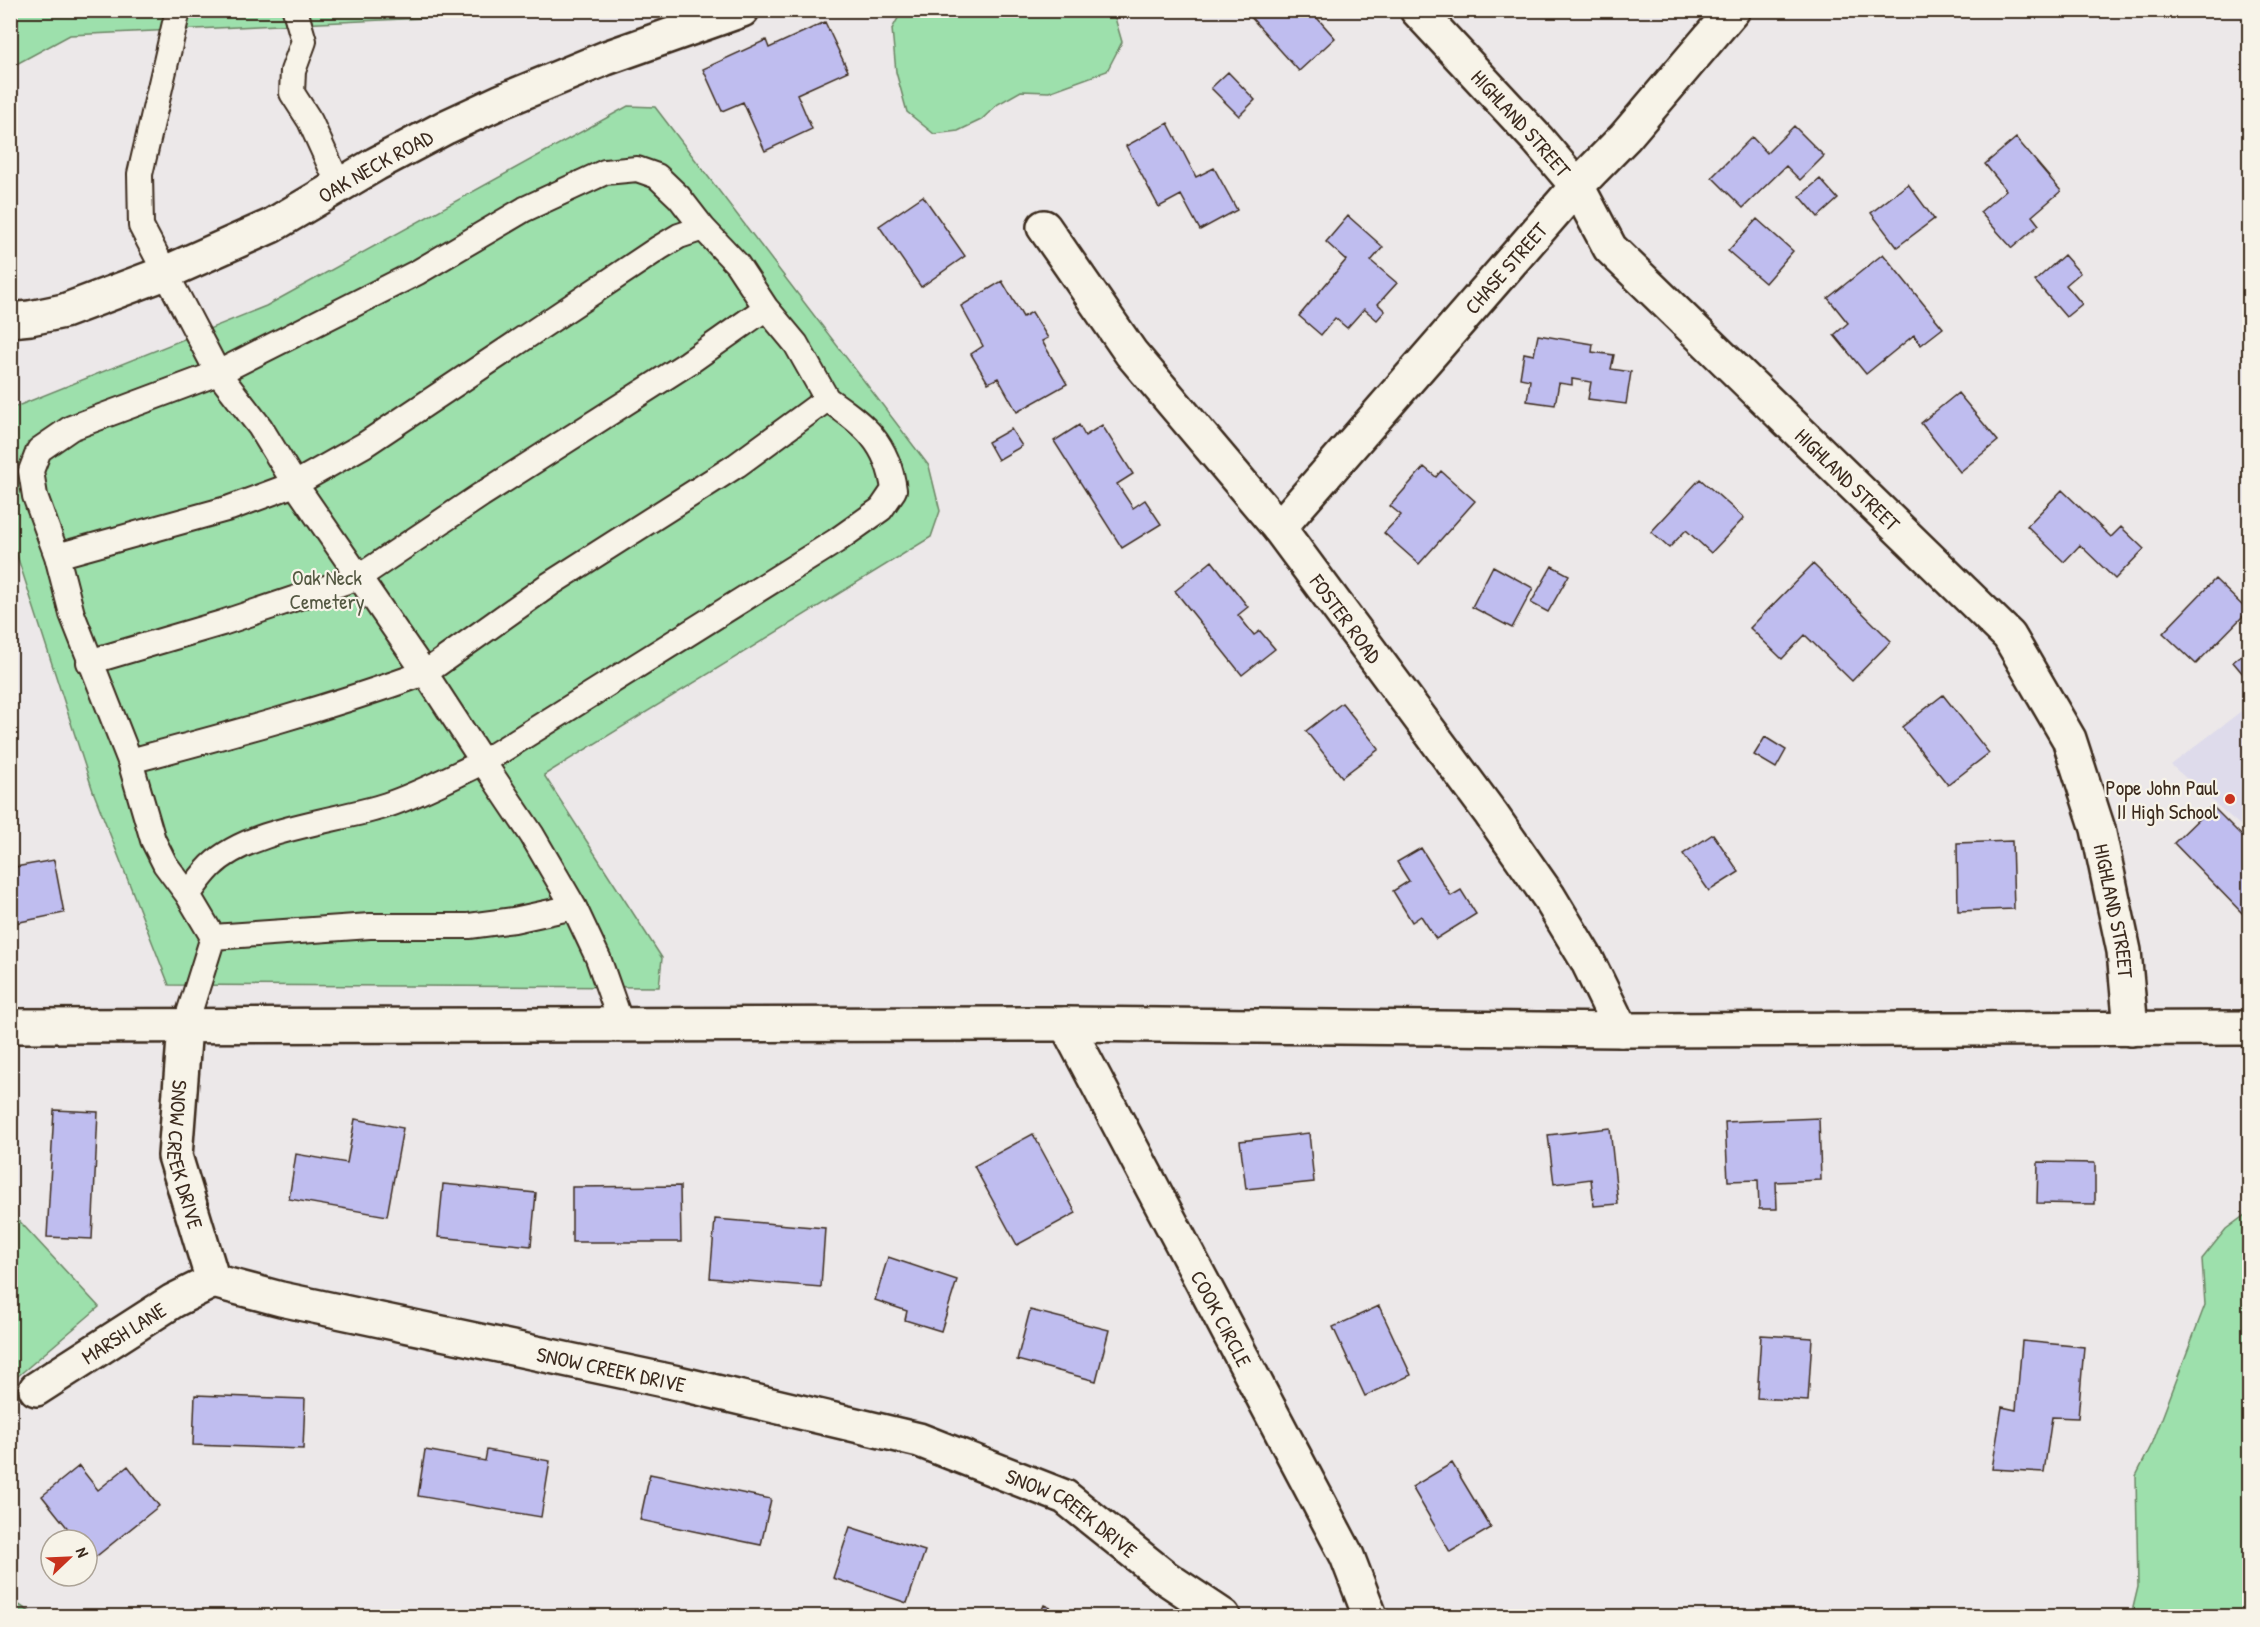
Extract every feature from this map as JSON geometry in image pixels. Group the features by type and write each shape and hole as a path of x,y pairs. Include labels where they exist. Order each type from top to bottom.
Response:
{"street":[{"name":"OAK NECK ROAD","path":"10,320 64,311 165,273 271,226 339,185 446,127 502,101 606,58 742,10"},
{"name":"HIGHLAND STREET","path":"1416,10 1578,186 1610,248 2009,636 2068,739 2098,829 2124,951 2131,1029"},
{"name":"CHASE STREET","path":"1279,528 1578,186 1625,136 1733,10"},
{"name":"FOSTER ROAD","path":"1044,227 1131,353 1279,528 1491,814 1549,897 1587,960 1621,1030"},
{"path":"10,1026 1066,1024 1621,1030 2250,1028"},
{"name":"COOK CIRCLE","path":"1066,1024 1347,1556 1370,1617"},
{"name":"SNOW CREEK DRIVE","path":"185,1026 175,1156 213,1281 280,1299 678,1383 919,1440 1065,1497 1166,1578 1223,1617"},
{"name":"MARSH LANE","path":"36,1389 173,1301 213,1281"}],"lane":[{"path":"178,10 140,174 141,226 218,373 260,428 295,484 425,673 532,835 574,906 598,958 622,1026"},
{"path":"295,10 304,41 293,71 292,93 310,122 339,185"},
{"path":"185,1026 213,937 188,895 165,864 153,840 130,761 89,662 72,614 57,556 34,496 31,471 39,450 71,428 218,373 418,272 525,208 605,172 637,169 657,176 679,197 703,228 736,264 766,308 796,344 827,399 860,421 886,456 892,470 894,490 881,509 836,541 483,762 420,792 386,805 270,835 239,847 212,865 188,895"},
{"path":"57,556 230,508 295,484 364,445 659,248 679,236 703,228"},
{"path":"89,662 359,577 481,495 688,363 766,308"},
{"path":"130,761 315,710 425,673 550,584 737,465 827,399"},
{"path":"213,937 370,926 469,926 514,920 574,906"}],"shaded area":[{"name":"Pope John Paul II High School","path":"2249,705 2249,833 2171,765"}],"green space":[{"path":"11,11 516,11 507,14 70,35 11,67"},
{"path":"902,11 1113,11 1122,42 1107,71 1049,92 1021,91 998,104 981,120 958,131 934,134 907,112 896,72 892,29"},
{"name":"Oak Neck Cemetery","path":"628,106 655,107 929,466 940,511 931,537 544,775 662,958 659,987 169,985 93,791 11,537 10,409 266,306"},
{"path":"11,1212 99,1307 11,1382"},
{"path":"2249,1212 2249,1616 2131,1616 2138,1587 2136,1476 2153,1442 2205,1305 2202,1259 2226,1229"},
{"path":"10,1599 36,1616 11,1616"}],"building":[{"path":"1251,10 1310,10 1335,38 1299,71 1248,14"},
{"path":"825,22 848,71 797,94 812,129 765,151 743,102 722,111 703,69 766,40 769,48"},
{"path":"1228,72 1255,100 1239,116 1211,88"},
{"path":"1168,123 1196,177 1214,168 1237,210 1200,230 1181,195 1159,207 1126,146"},
{"path":"1794,126 1824,156 1800,180 1786,166 1743,208 1712,177 1752,137 1767,153"},
{"path":"2016,138 2061,191 2032,216 2039,225 2012,248 1980,212 2006,190 1985,164"},
{"path":"1820,179 1838,199 1818,217 1800,196"},
{"path":"1908,184 1934,219 1897,247 1871,213"},
{"path":"923,196 965,256 921,287 879,226"},
{"path":"1348,216 1383,247 1371,261 1397,283 1378,304 1385,311 1377,320 1364,309 1347,328 1335,318 1321,335 1299,316 1346,260 1326,242"},
{"path":"1757,219 1793,251 1765,283 1728,251"},
{"path":"1883,254 1943,328 1921,345 1914,335 1866,374 1834,335 1848,323 1828,298"},
{"path":"2064,255 2080,273 2066,285 2082,304 2066,317 2035,281"},
{"path":"1002,281 1023,317 1032,312 1048,338 1042,341 1067,384 1017,412 998,378 988,383 971,354 983,346 961,306"},
{"path":"1538,335 1593,344 1592,352 1614,355 1611,369 1631,372 1626,404 1588,399 1591,382 1572,379 1572,385 1559,383 1555,405 1527,401 1530,380 1520,378 1524,353 1534,355"},
{"path":"1958,393 1998,441 1960,472 1921,423"},
{"path":"1079,425 1085,436 1102,425 1133,474 1117,484 1133,508 1145,500 1161,524 1122,548 1054,441"},
{"path":"1011,429 1022,446 998,460 988,442"},
{"path":"1424,467 1436,477 1441,471 1475,501 1419,564 1384,533 1401,515 1390,506"},
{"path":"1700,479 1744,518 1711,553 1686,530 1669,548 1651,532"},
{"path":"2062,490 2111,537 2121,527 2144,549 2115,579 2080,545 2064,562 2027,526"},
{"path":"1212,561 1248,607 1238,615 1254,635 1260,631 1275,649 1242,675 1175,591"},
{"path":"1813,564 1891,641 1852,681 1805,635 1782,659 1750,628"},
{"path":"1493,566 1533,588 1512,628 1472,607"},
{"path":"1552,566 1569,575 1548,612 1531,603"},
{"path":"2215,579 2248,611 2196,664 2163,633"},
{"path":"2250,648 2250,681 2249,681 2233,662"},
{"path":"1943,695 1989,753 1948,785 1902,727"},
{"path":"1342,703 1379,749 1342,777 1306,731"},
{"path":"1765,737 1786,750 1776,768 1754,755"},
{"path":"2212,806 2250,844 2250,910 2244,915 2174,843"},
{"path":"1713,834 1739,872 1709,891 1683,854"},
{"path":"2012,841 2014,909 1958,911 1957,843"},
{"path":"1421,848 1451,896 1461,890 1476,914 1436,939 1421,916 1412,922 1393,891 1409,881 1397,862"},
{"path":"54,860 64,913 10,924 10,868"},
{"path":"54,1110 98,1112 92,1239 47,1237"},
{"path":"1819,1118 1821,1180 1776,1182 1777,1209 1759,1209 1758,1180 1728,1181 1725,1122"},
{"path":"355,1119 403,1128 387,1216 289,1199 296,1154 347,1163"},
{"path":"1610,1128 1618,1204 1594,1206 1591,1179 1554,1184 1548,1135"},
{"path":"1309,1133 1314,1182 1246,1189 1240,1141"},
{"path":"1033,1134 1076,1213 1017,1245 974,1166"},
{"path":"2038,1162 2095,1163 2095,1204 2037,1203"},
{"path":"443,1184 536,1193 531,1246 438,1237"},
{"path":"680,1186 681,1242 572,1242 572,1187"},
{"path":"715,1219 825,1228 821,1287 710,1278"},
{"path":"888,1257 957,1280 941,1331 905,1320 907,1311 875,1300"},
{"path":"1379,1306 1411,1375 1365,1396 1333,1327"},
{"path":"1030,1310 1109,1330 1096,1381 1017,1360"},
{"path":"1761,1335 1812,1338 1808,1401 1757,1398"},
{"path":"2022,1341 2084,1347 2078,1418 2052,1417 2044,1472 1992,1469 2002,1407 2016,1410"},
{"path":"195,1395 305,1399 303,1449 193,1445"},
{"path":"425,1450 485,1461 487,1450 550,1461 541,1517 418,1496"},
{"path":"1452,1463 1491,1528 1450,1552 1412,1487"},
{"path":"79,1466 98,1490 128,1466 159,1506 99,1554 99,1528 67,1528 42,1496"},
{"path":"650,1474 771,1499 761,1545 640,1520"},
{"path":"850,1527 925,1551 907,1603 833,1578"},
{"path":"1044,1605 1068,1616 1039,1616"}],"place":[{"name":"Pope John Paul II High School","path":"2230,799"}]}
